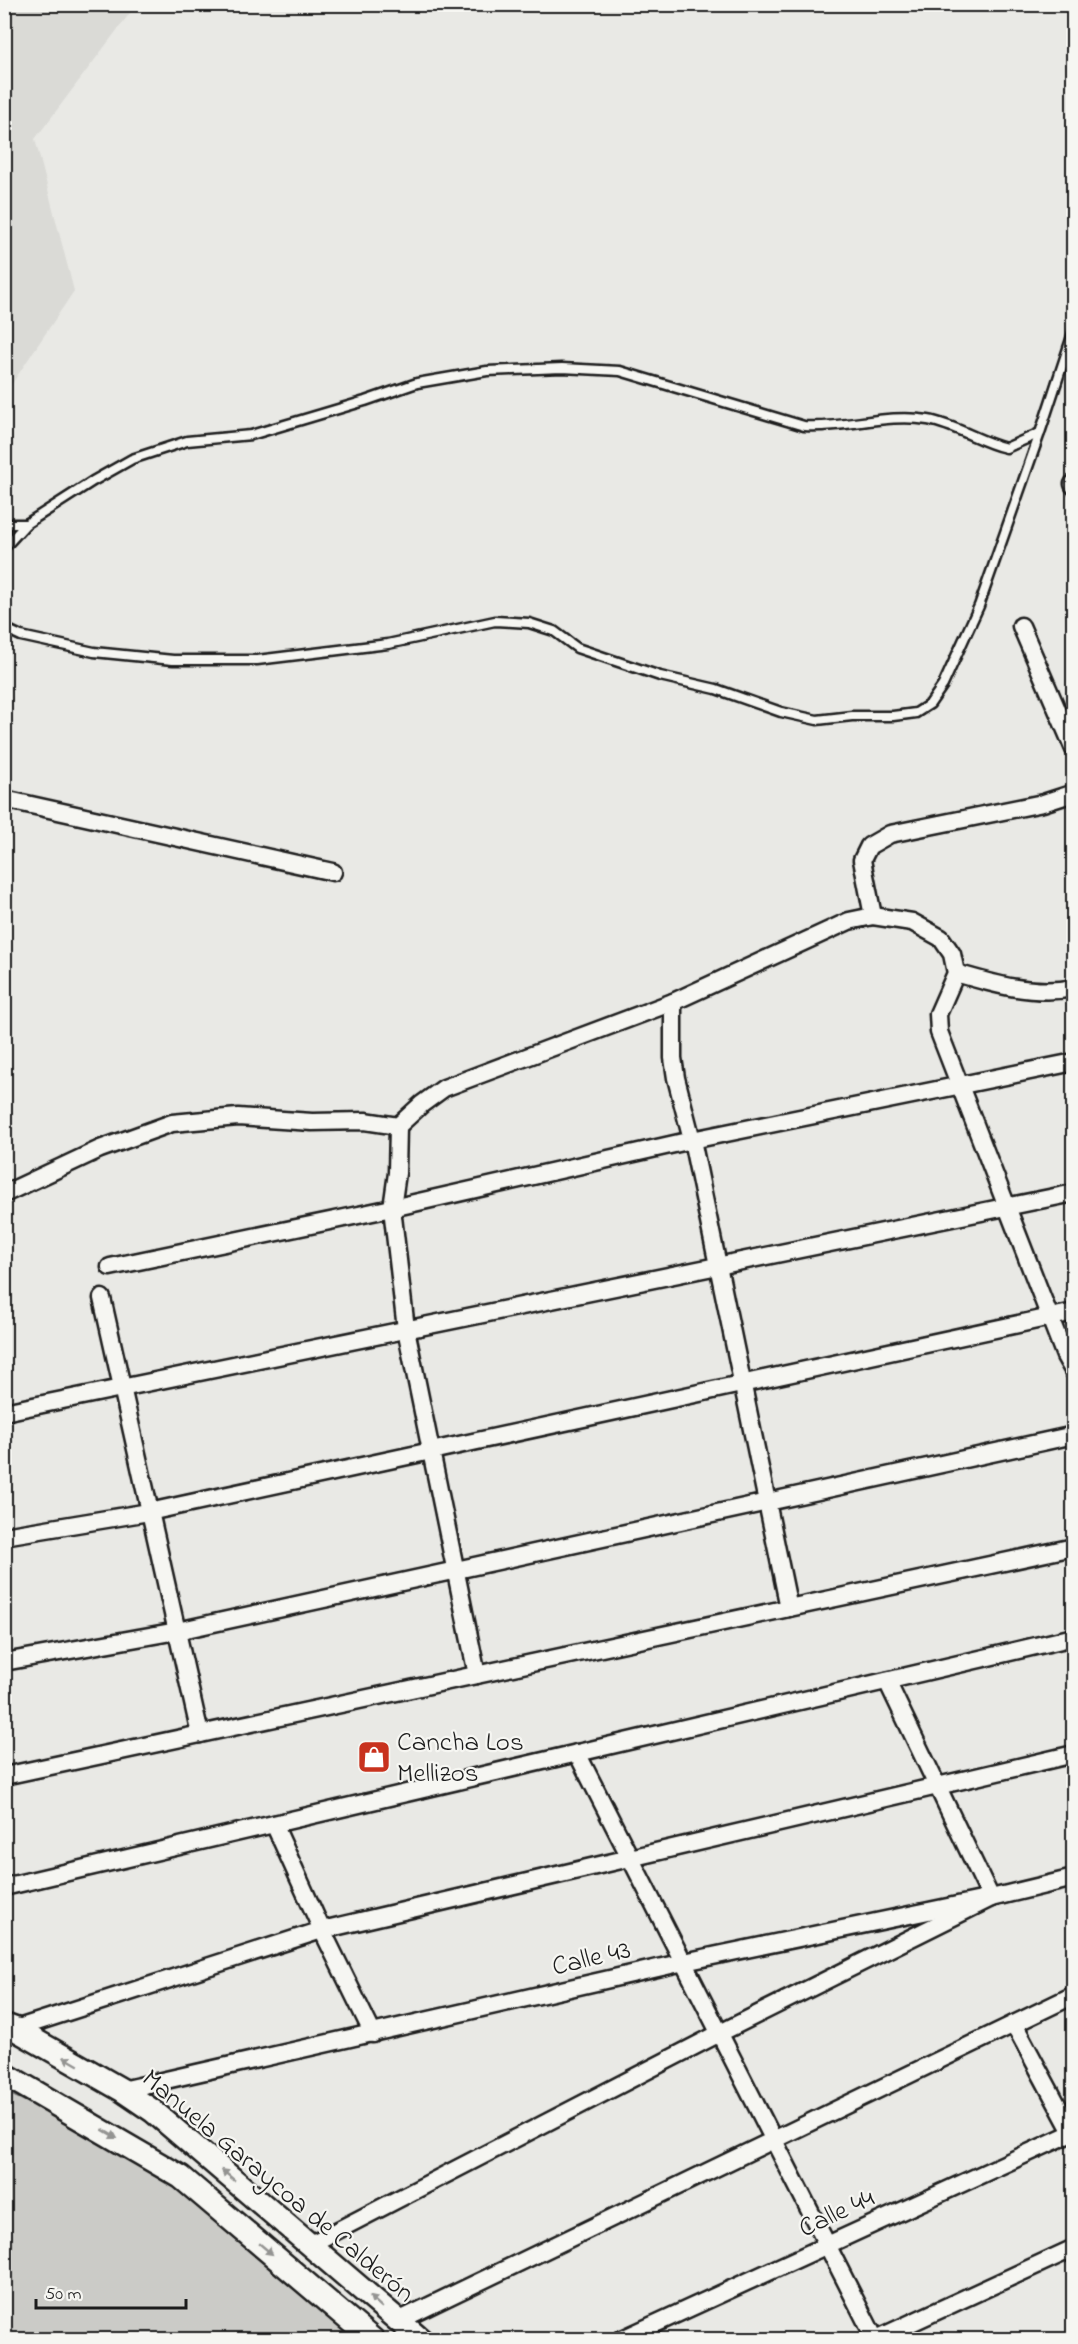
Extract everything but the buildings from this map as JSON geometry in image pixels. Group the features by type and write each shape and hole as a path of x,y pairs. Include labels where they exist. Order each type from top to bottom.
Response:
{"street":[{"path":"1021,626 1074,749"},
{"path":"873,916 862,860 869,846 890,834 1043,803 1074,793"},
{"path":"4,800 333,872"},
{"path":"477,1675 406,1329 392,1208 397,1173 398,1126 444,1088 673,1002 849,921 873,916 912,922 940,938 952,954 956,973 948,996 938,1014 939,1032 1065,1356 1074,1372"},
{"path":"956,973 1015,988 1062,990 1074,988"},
{"path":"673,1002 673,1058 676,1078 692,1140 789,1608"},
{"path":"110,1267 392,1208 692,1140 1074,1062"},
{"path":"4,1194 100,1149 172,1123 238,1117 312,1122 365,1121 398,1126"},
{"path":"4,1412 1074,1194"},
{"path":"102,1298 200,1734"},
{"path":"4,1536 149,1512 1074,1312"},
{"path":"4,1662 177,1631 1074,1435"},
{"path":"4,1776 1074,1547"},
{"path":"4,1887 1074,1637"},
{"path":"311,2244 720,2033 991,1898 887,1681"},
{"path":"577,1753 875,2339 1074,2248"},
{"path":"10,2027 322,1930 1074,1754"},
{"path":"274,1824 322,1930 374,2034"},
{"name":"Calle 43","path":"122,2090 684,1962 991,1898 1074,1878"},
{"path":"398,2321 1074,1995"},
{"path":"1014,2024 1073,2133"},
{"name":"Manuela Garaycoa de Calderón","path":"10,2027 122,2090 153,2111 421,2340"},
{"path":"4,2074 181,2177 373,2340"},
{"name":"Calle 44","path":"620,2340 1073,2133"}],"lane":[{"path":"4,628 21,636 94,652 173,660 257,660 388,645 495,621 529,623 554,631 578,648 660,676 716,689 781,712 818,720 916,713 930,704 943,685 979,606 1074,330"},
{"path":"4,548 26,524 132,459 187,441 251,435 417,383 487,371 562,368 620,371 804,426 823,427 888,418 926,420 954,426 1006,448 1040,434"},
{"path":"4,524 26,524"}],"shaded area":[{"path":"5,4 136,5 35,139 74,291 5,394"},
{"path":"5,2092 94,2133 186,2191 354,2339 5,2340"}],"place":[{"name":"Cancha Los Mellizos","path":"374,1757"}]}
